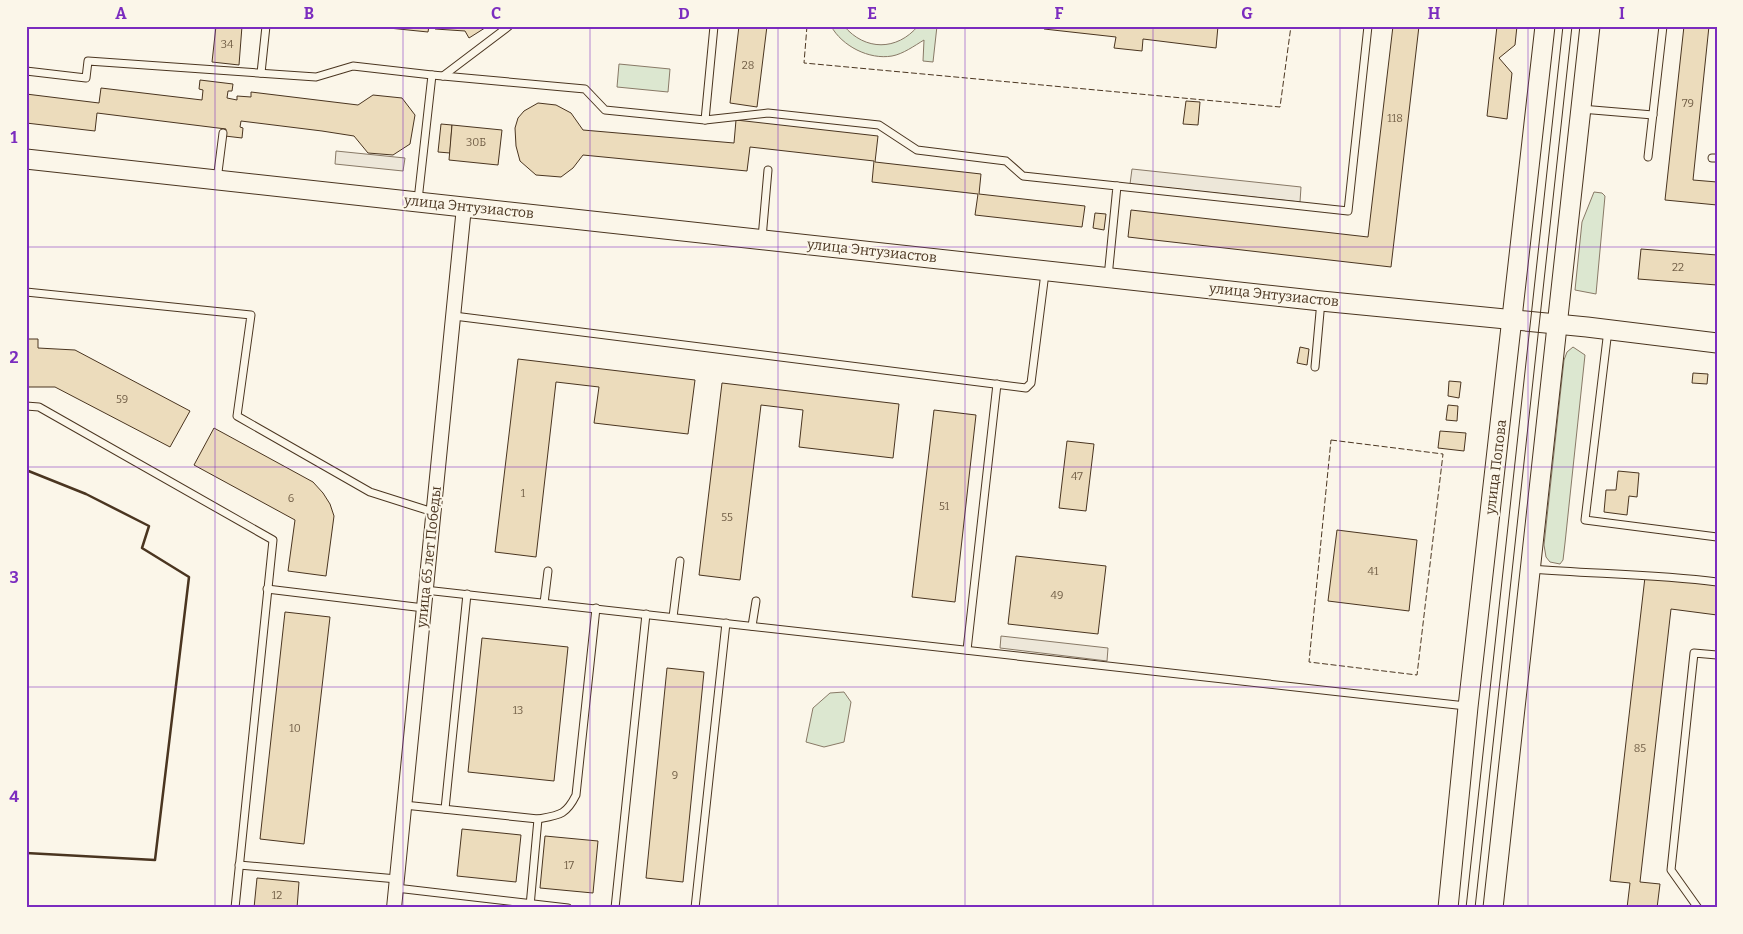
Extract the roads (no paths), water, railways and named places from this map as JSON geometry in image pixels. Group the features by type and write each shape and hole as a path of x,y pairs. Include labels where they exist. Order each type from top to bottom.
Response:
{"main road":[{"name":"улица Попова","path":"1448,908 1468,706 1545,26"},
{"path":"1493,908 1590,26"},
{"name":"улица Энтузиастов","path":"26,159 1321,301 1557,324 1717,343"}],"street":[{"name":"улица 65 лет Победы","path":"394,908 464,207"}],"lane":[{"path":"261,73 266,26"},
{"path":"443,76 509,26"},
{"path":"705,120 714,26"},
{"path":"26,71 86,78 88,61 316,77 353,66 585,89 605,110 705,120 768,113 879,125 917,150 1006,161 1023,176 1348,211 1368,26"},
{"path":"1648,157 1663,26"},
{"path":"418,202 432,75"},
{"path":"1581,109 1653,116"},
{"path":"217,180 222,133"},
{"path":"762,239 768,170"},
{"path":"1108,277 1117,186"},
{"path":"454,316 1026,388 1031,383 1046,270"},
{"path":"26,292 251,315 237,416 370,492 434,512"},
{"path":"1315,367 1321,301"},
{"path":"1608,330 1585,520 1717,537"},
{"path":"967,650 996,384"},
{"path":"26,406 39,407 273,540 235,908"},
{"path":"673,617 680,561"},
{"path":"1530,569 1579,573 1648,575 1717,582"},
{"path":"544,603 548,571"},
{"path":"267,590 424,608"},
{"path":"425,590 1468,706"},
{"path":"445,809 467,594"},
{"path":"752,626 756,601"},
{"path":"404,805 538,819 556,816 569,809 576,795 596,608"},
{"path":"615,908 646,614"},
{"path":"695,908 726,623"},
{"path":"1698,908 1671,870 1694,653 1717,655"},
{"path":"530,906 538,819"},
{"path":"239,864 397,884 530,906 568,908"}],"tram line":[{"path":"1466,908 1563,26"},
{"path":"1475,908 1572,26"}]}
